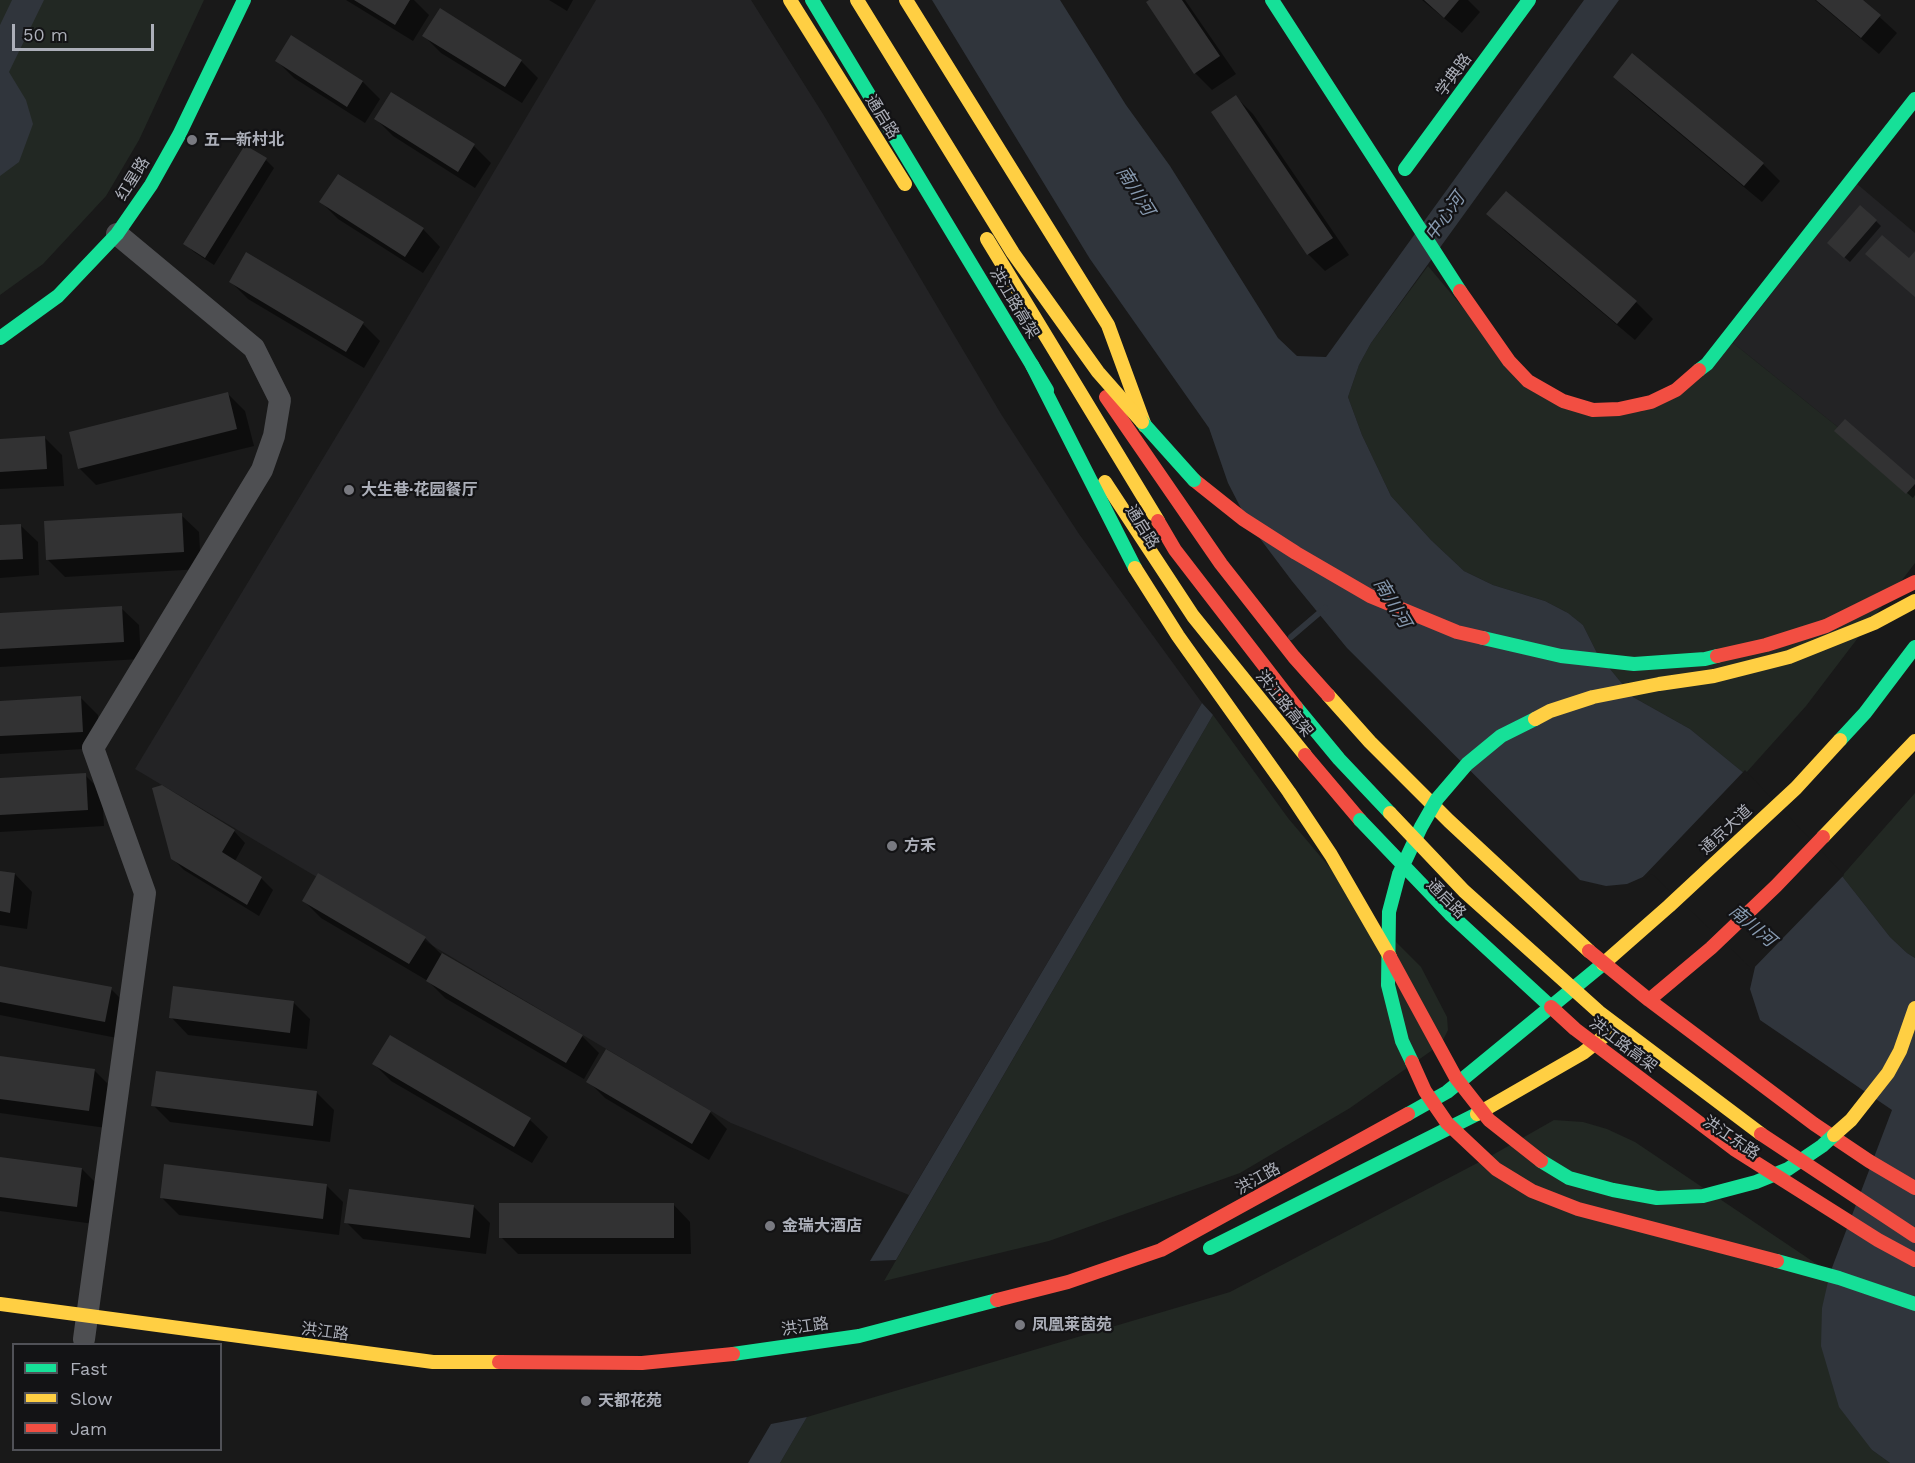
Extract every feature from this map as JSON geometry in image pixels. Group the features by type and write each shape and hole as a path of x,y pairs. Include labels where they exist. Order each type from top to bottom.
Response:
{"main road":[{"name":"红星路","path":"0,338 58,296 117,234 151,184 179,135 243,0"},
{"name":"通启路","path":"790,0 910,191"},
{"name":"洪江路高架","path":"812,0 1114,498 1193,616 1270,714 1360,820 1450,914 1575,1029 1725,1142 1878,1240 1915,1260"},
{"name":"通启路","path":"849,0 959,181 1221,564 1294,657 1370,742 1534,902 1604,964"},
{"path":"857,0 1013,253 1098,372 1194,480 1243,519 1370,596 1457,632 1561,656 1634,664 1705,659 1766,645 1826,626 1915,582"},
{"path":"906,0 1108,325 1157,461 1186,514"},
{"path":"1272,0 1478,318 1509,361 1528,381 1553,396 1593,410 1619,409 1651,402 1676,390 1707,364 1915,99"},
{"name":"学典路","path":"1405,169 1529,0"},
{"name":"通启路","path":"923,212 1021,362 1160,587 1236,691"},
{"name":"洪江路高架","path":"981,230 1176,550 1272,678 1339,759 1464,891 1599,1012 1748,1126 1915,1236"},
{"path":"1032,365 1133,564 1178,636 1331,855 1358,899 1456,1078 1489,1120 1531,1155 1569,1178 1613,1190 1657,1198 1703,1196 1756,1182 1788,1169 1822,1146 1868,1102 1900,1051 1915,1008"},
{"path":"1915,601 1874,623 1789,657 1714,676 1593,697 1550,711 1501,736 1467,764 1437,799 1421,827 1399,874 1389,912 1388,964 1388,985 1402,1041 1425,1091 1448,1123 1496,1169 1532,1191 1578,1209 1839,1278 1915,1304"},
{"name":"通京大道","path":"1543,1020 1796,788 1865,713 1915,647"},
{"path":"1645,1004 1712,948 1776,886 1915,741"},
{"name":"通启路","path":"1340,818 1516,993"},
{"path":"1604,964 1645,1004 1869,1161 1915,1188"},
{"name":"洪江路","path":"222,1344 433,1362 642,1363 717,1356 859,1336 1068,1282 1161,1250 1447,1092 1543,1020"},
{"name":"洪江东路","path":"1543,1020 1583,1053 1666,1114 1837,1228 1915,1272"},
{"path":"1196,1255 1472,1117 1583,1053 1624,1020"},
{"name":"洪江路","path":"0,1304 85,1333 205,1343"}],"street":[{"path":"85,1333 144,893 93,748 262,470 273,436 280,400 254,348 117,234"}],"shaded area":[{"path":"0,0 204,0 139,140 106,196 43,264 0,295"},
{"path":"596,0 751,0 823,114 1001,414 1079,534 1202,703 909,1195 731,1123 135,769 365,389"},
{"path":"1857,184 1915,233 1915,489 1733,343"},
{"path":"1428,266 1534,392 1641,412 1733,343 1915,489 1915,563 1806,706 1745,774 1690,729 1633,697 1597,653 1583,625 1568,613 1545,601 1493,585 1464,571 1431,540 1391,496 1362,435 1348,397 1359,365 1371,343"},
{"path":"1213,715 1288,818 1374,920 1421,967 1447,1017 1448,1030 1441,1044 1350,1108 1240,1173 1049,1241 884,1281"},
{"path":"1915,793 1915,958 1890,937 1842,876"},
{"path":"1554,1120 1583,1122 1607,1129 1635,1142 1830,1273 1872,1450 1890,1463 780,1463 807,1417 1230,1292 1489,1157"}],"water":[{"path":"12,0 44,0 9,72 26,100 33,124 19,162 0,176 0,25"},
{"path":"932,0 1060,0 1126,105 1170,166 1278,338 1297,356 1326,357 1584,0 1619,0 1371,343 1359,365 1348,397 1362,435 1391,496 1431,540 1464,571 1493,585 1545,601 1568,613 1583,625 1597,653 1633,697 1690,729 1745,774 1842,876 1890,937 1915,958 1915,1463 1890,1463 1872,1450 1839,1407 1821,1346 1822,1308 1830,1273 1892,1110 1760,1020 1750,989 1755,967 1652,870 1627,884 1606,886 1580,880 1347,648 1249,524 1228,483 1209,428 1090,259"},
{"path":"1202,703 1213,715 896,1260 870,1261"},
{"path":"807,1417 780,1463 748,1463 771,1424"}],"pier":[{"path":"1745,770 1844,875 1750,972 1751,968 1652,874 1641,879"}],"building":[{"path":"354,0 410,0 395,25"},
{"path":"1149,0 1182,0 1220,56 1194,74 1146,2"},
{"path":"1424,0 1459,0 1444,18"},
{"path":"1816,0 1863,0 1881,15 1861,38"},
{"path":"440,8 522,60 505,87 422,36"},
{"path":"291,35 363,81 347,107 275,61"},
{"path":"1632,53 1764,163 1744,186 1613,77"},
{"path":"391,92 475,144 458,172 374,119"},
{"path":"1236,95 1333,238 1307,255 1211,112"},
{"path":"245,145 267,158 205,258 183,244"},
{"path":"338,174 424,228 405,257 319,202"},
{"path":"1506,191 1637,301 1617,324 1486,214"},
{"path":"1860,205 1877,220 1844,258 1827,243"},
{"path":"1882,235 1909,258 1915,251 1915,297 1865,254"},
{"path":"246,252 364,322 346,352 229,282"},
{"path":"228,392 237,429 78,469 69,432"},
{"path":"1845,419 1915,480 1915,484 1906,494 1834,431"},
{"path":"45,436 47,469 0,472 0,439"},
{"path":"182,513 184,552 46,560 44,521"},
{"path":"21,524 23,559 0,560 0,525"},
{"path":"122,606 124,642 0,649 0,613"},
{"path":"81,696 83,732 0,736 0,701"},
{"path":"86,773 88,810 0,815 0,778"},
{"path":"162,785 235,830 222,852 262,877 247,905 171,859 152,788"},
{"path":"0,871 15,873 10,913 0,911"},
{"path":"318,873 426,937 409,964 302,901"},
{"path":"442,953 583,1035 566,1063 426,981"},
{"path":"0,966 112,987 105,1022 0,1002"},
{"path":"173,986 294,1001 290,1033 169,1018"},
{"path":"390,1035 531,1118 514,1147 372,1064"},
{"path":"606,1049 711,1111 692,1144 586,1082"},
{"path":"0,1056 95,1069 89,1111 0,1099"},
{"path":"156,1071 317,1091 313,1126 151,1106"},
{"path":"0,1157 82,1168 77,1207 0,1197"},
{"path":"164,1164 327,1184 323,1219 160,1198"},
{"path":"349,1189 474,1205 470,1238 344,1223"},
{"path":"499,1203 674,1203 674,1238 499,1238"}],"waterway":[{"path":"1291,637 1325,608"}],"traffic: fast":[{"path":"0,338 58,296 117,234 151,185 179,135 244,0"},
{"path":"812,0 1047,390"},
{"path":"1272,0 1460,291"},
{"path":"1405,169 1529,0"},
{"path":"1699,370 1707,364 1915,99"},
{"path":"1032,365 1135,568"},
{"path":"1142,422 1194,480"},
{"path":"1483,638 1561,656 1634,664 1705,659 1717,656"},
{"path":"1840,740 1865,713 1915,647"},
{"path":"1296,707 1339,759 1390,813"},
{"path":"1412,1062 1402,1041 1388,985 1389,912 1399,874 1437,799 1467,764 1501,736 1535,719"},
{"path":"1360,820 1450,914 1551,1007"},
{"path":"1408,1114 1447,1092 1603,964"},
{"path":"1210,1248 1477,1114"},
{"path":"1541,1161 1569,1178 1613,1190 1657,1198 1703,1196 1756,1182 1788,1169 1834,1135"},
{"path":"1777,1261 1839,1278 1915,1304"},
{"path":"733,1354 859,1336 997,1300"}],"traffic: slow":[{"path":"790,0 905,184"},
{"path":"857,0 1013,253 1098,372 1142,422"},
{"path":"906,0 1108,325 1145,426"},
{"path":"987,239 1158,521"},
{"path":"1105,482 1193,616 1305,755"},
{"path":"1135,568 1178,636 1331,855 1390,957"},
{"path":"1535,719 1550,711 1593,697 1714,676 1789,657 1874,623 1915,601"},
{"path":"1328,695 1370,742 1449,821 1589,951"},
{"path":"1603,964 1796,788 1840,740"},
{"path":"1823,837 1915,741"},
{"path":"1390,813 1464,891 1599,1012 1761,1134"},
{"path":"1834,1135 1851,1120 1888,1073 1900,1051 1915,1008"},
{"path":"1477,1114 1583,1053 1617,1026"},
{"path":"0,1304 433,1362 499,1362"}],"traffic: jam":[{"path":"1460,291 1509,361 1528,381 1563,401 1593,410 1619,409 1651,402 1676,390 1699,370"},
{"path":"1106,397 1221,564 1294,657 1328,695"},
{"path":"1194,480 1243,519 1370,596 1457,632 1483,638"},
{"path":"1158,521 1175,550 1296,707"},
{"path":"1717,656 1766,645 1826,626 1915,582"},
{"path":"1305,755 1360,820"},
{"path":"1649,1000 1711,948 1823,837"},
{"path":"1589,951 1649,1000 1814,1124 1869,1161 1915,1188"},
{"path":"1390,957 1456,1078 1489,1120 1541,1161"},
{"path":"1551,1007 1575,1029 1734,1149 1878,1240 1915,1260"},
{"path":"1412,1062 1425,1091 1447,1123 1496,1169 1532,1191 1578,1209 1777,1261"},
{"path":"997,1300 1068,1282 1161,1250 1408,1114"},
{"path":"1761,1134 1915,1236"},
{"path":"499,1362 642,1363 733,1354"}],"place":[{"name":"五一新村北","path":"192,140"},
{"name":"大生巷·花园餐厅","path":"349,490"},
{"name":"方禾","path":"892,846"},
{"name":"金瑞大酒店","path":"770,1226"},
{"name":"凤凰莱茵苑","path":"1020,1325"},
{"name":"天都花苑","path":"586,1401"}],"water label":[{"name":"南川河","path":"1135,191"},
{"name":"中心河","path":"1445,217"},
{"name":"南川河","path":"1392,603"},
{"name":"南川河","path":"1752,926"}]}
